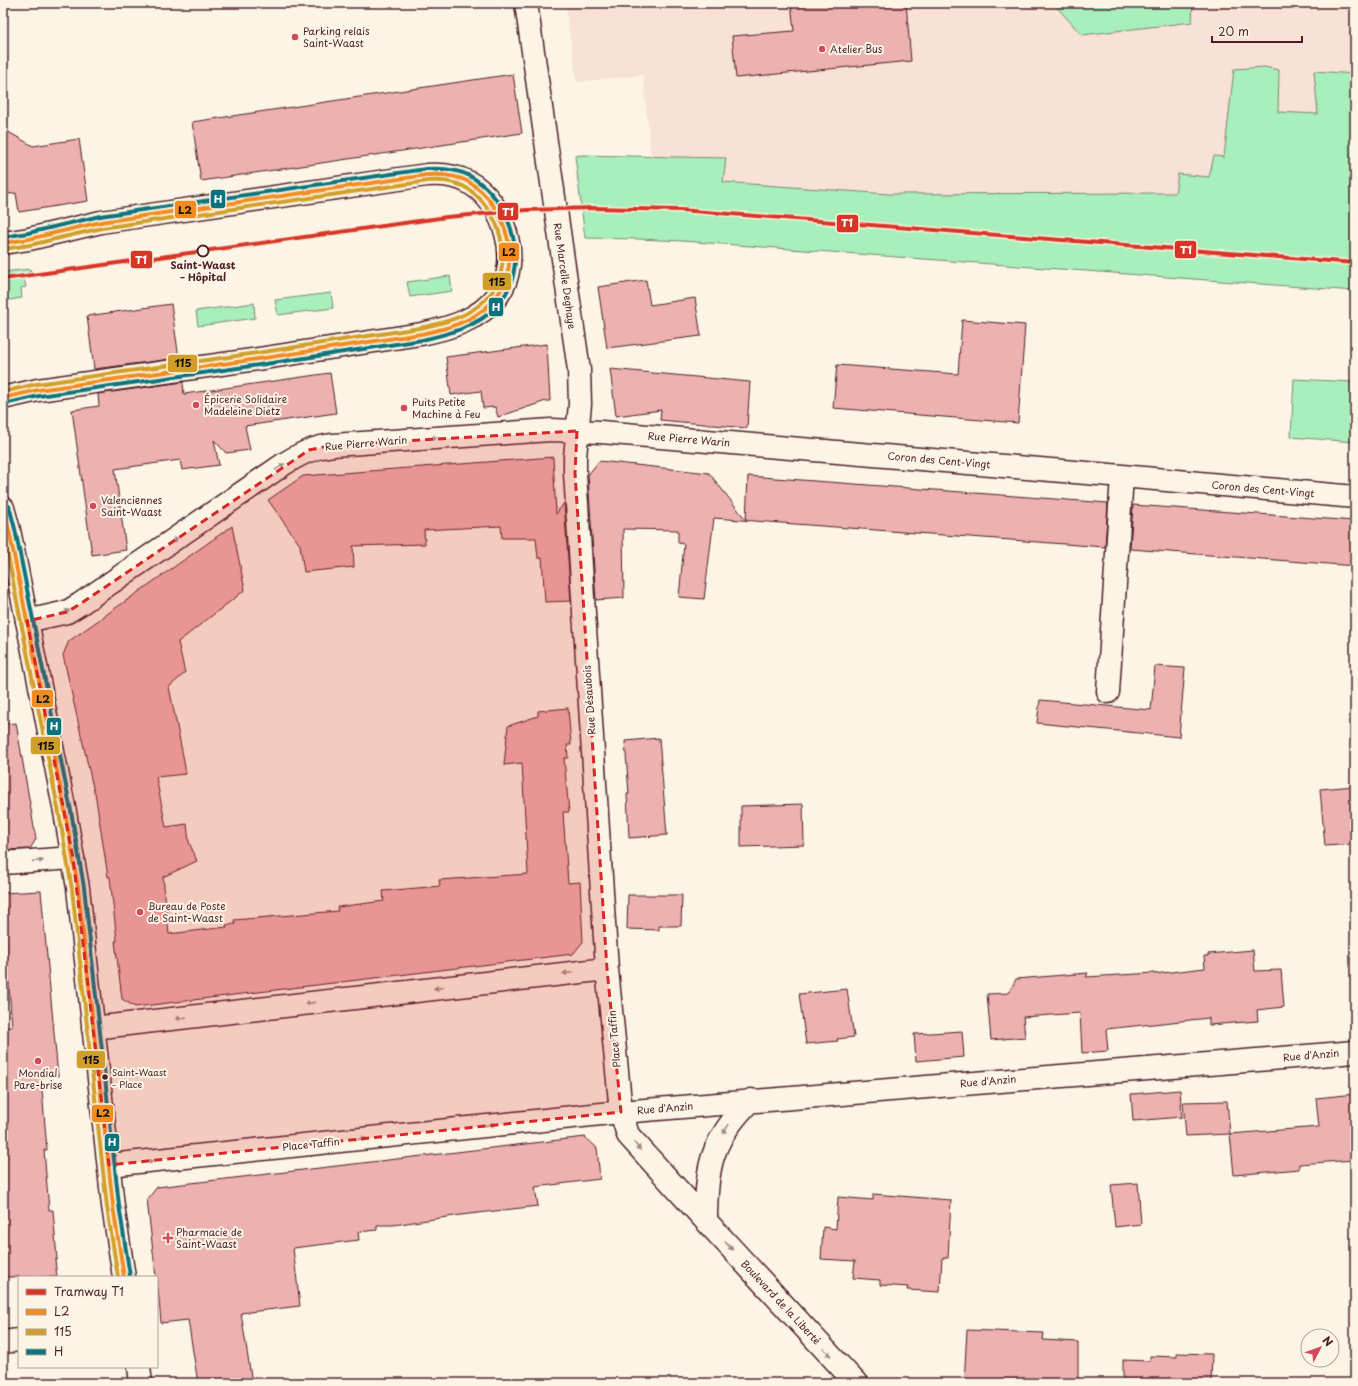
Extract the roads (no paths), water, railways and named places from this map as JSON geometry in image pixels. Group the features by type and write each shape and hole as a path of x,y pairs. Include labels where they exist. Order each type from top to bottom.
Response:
{"street":[{"name":"Rue Marcelle Deghaye","path":"526,3 579,370 580,404 577,431"},
{"path":"3,243 29,239 101,222 412,177 444,175 469,182 484,193 490,201 502,220 508,245 509,263 502,288 490,304 482,312 471,318 461,323 444,328 421,334 258,359 38,390 3,398"},
{"name":"Rue Pierre Warin","path":"27,621 67,612 284,464 308,450 322,446 550,430 755,445"},
{"name":"Rue Désaubois","path":"577,431 575,473 607,969"},
{"name":"Coron des Cent-Vingt","path":"755,445 1355,497"},
{"path":"1108,692 1122,476"},
{"path":"3,508 9,530 65,812 78,888 113,1206 124,1276"},
{"path":"3,863 73,858"},
{"path":"94,1028 607,969"},
{"name":"Place Taffin","path":"109,1165 621,1112 607,969"},
{"name":"Rue d'Anzin","path":"621,1112 751,1100 1355,1052"},
{"path":"706,1221 707,1180 710,1164 716,1148 731,1122 751,1100"},
{"name":"Boulevard de la Liberté","path":"621,1112 628,1135 856,1383"},
{"path":"3,1342 18,1340"},
{"path":"139,1368 141,1383"}],"tram line":[{"name":"T1","path":"3,279 447,217 527,210 593,208 680,210 1355,263"}],"place":[{"name":"Parking relais Saint-Waast","path":"295,37"},
{"name":"Atelier Bus","path":"822,49"},
{"name":"Saint-Waast – Hôpital","path":"203,251"},
{"name":"Épicerie Solidaire Madeleine Dietz","path":"196,405"},
{"name":"Puits Petite Machine à Feu","path":"404,408"},
{"name":"Valenciennes Saint-Waast","path":"93,506"},
{"name":"Bureau de Poste de Saint-Waast","path":"140,912"},
{"name":"Mondial Pare-brise","path":"38,1061"},
{"name":"Saint-Waast – Place","path":"105,1077"},
{"name":"Pharmacie de Saint-Waast","path":"168,1238"}]}
